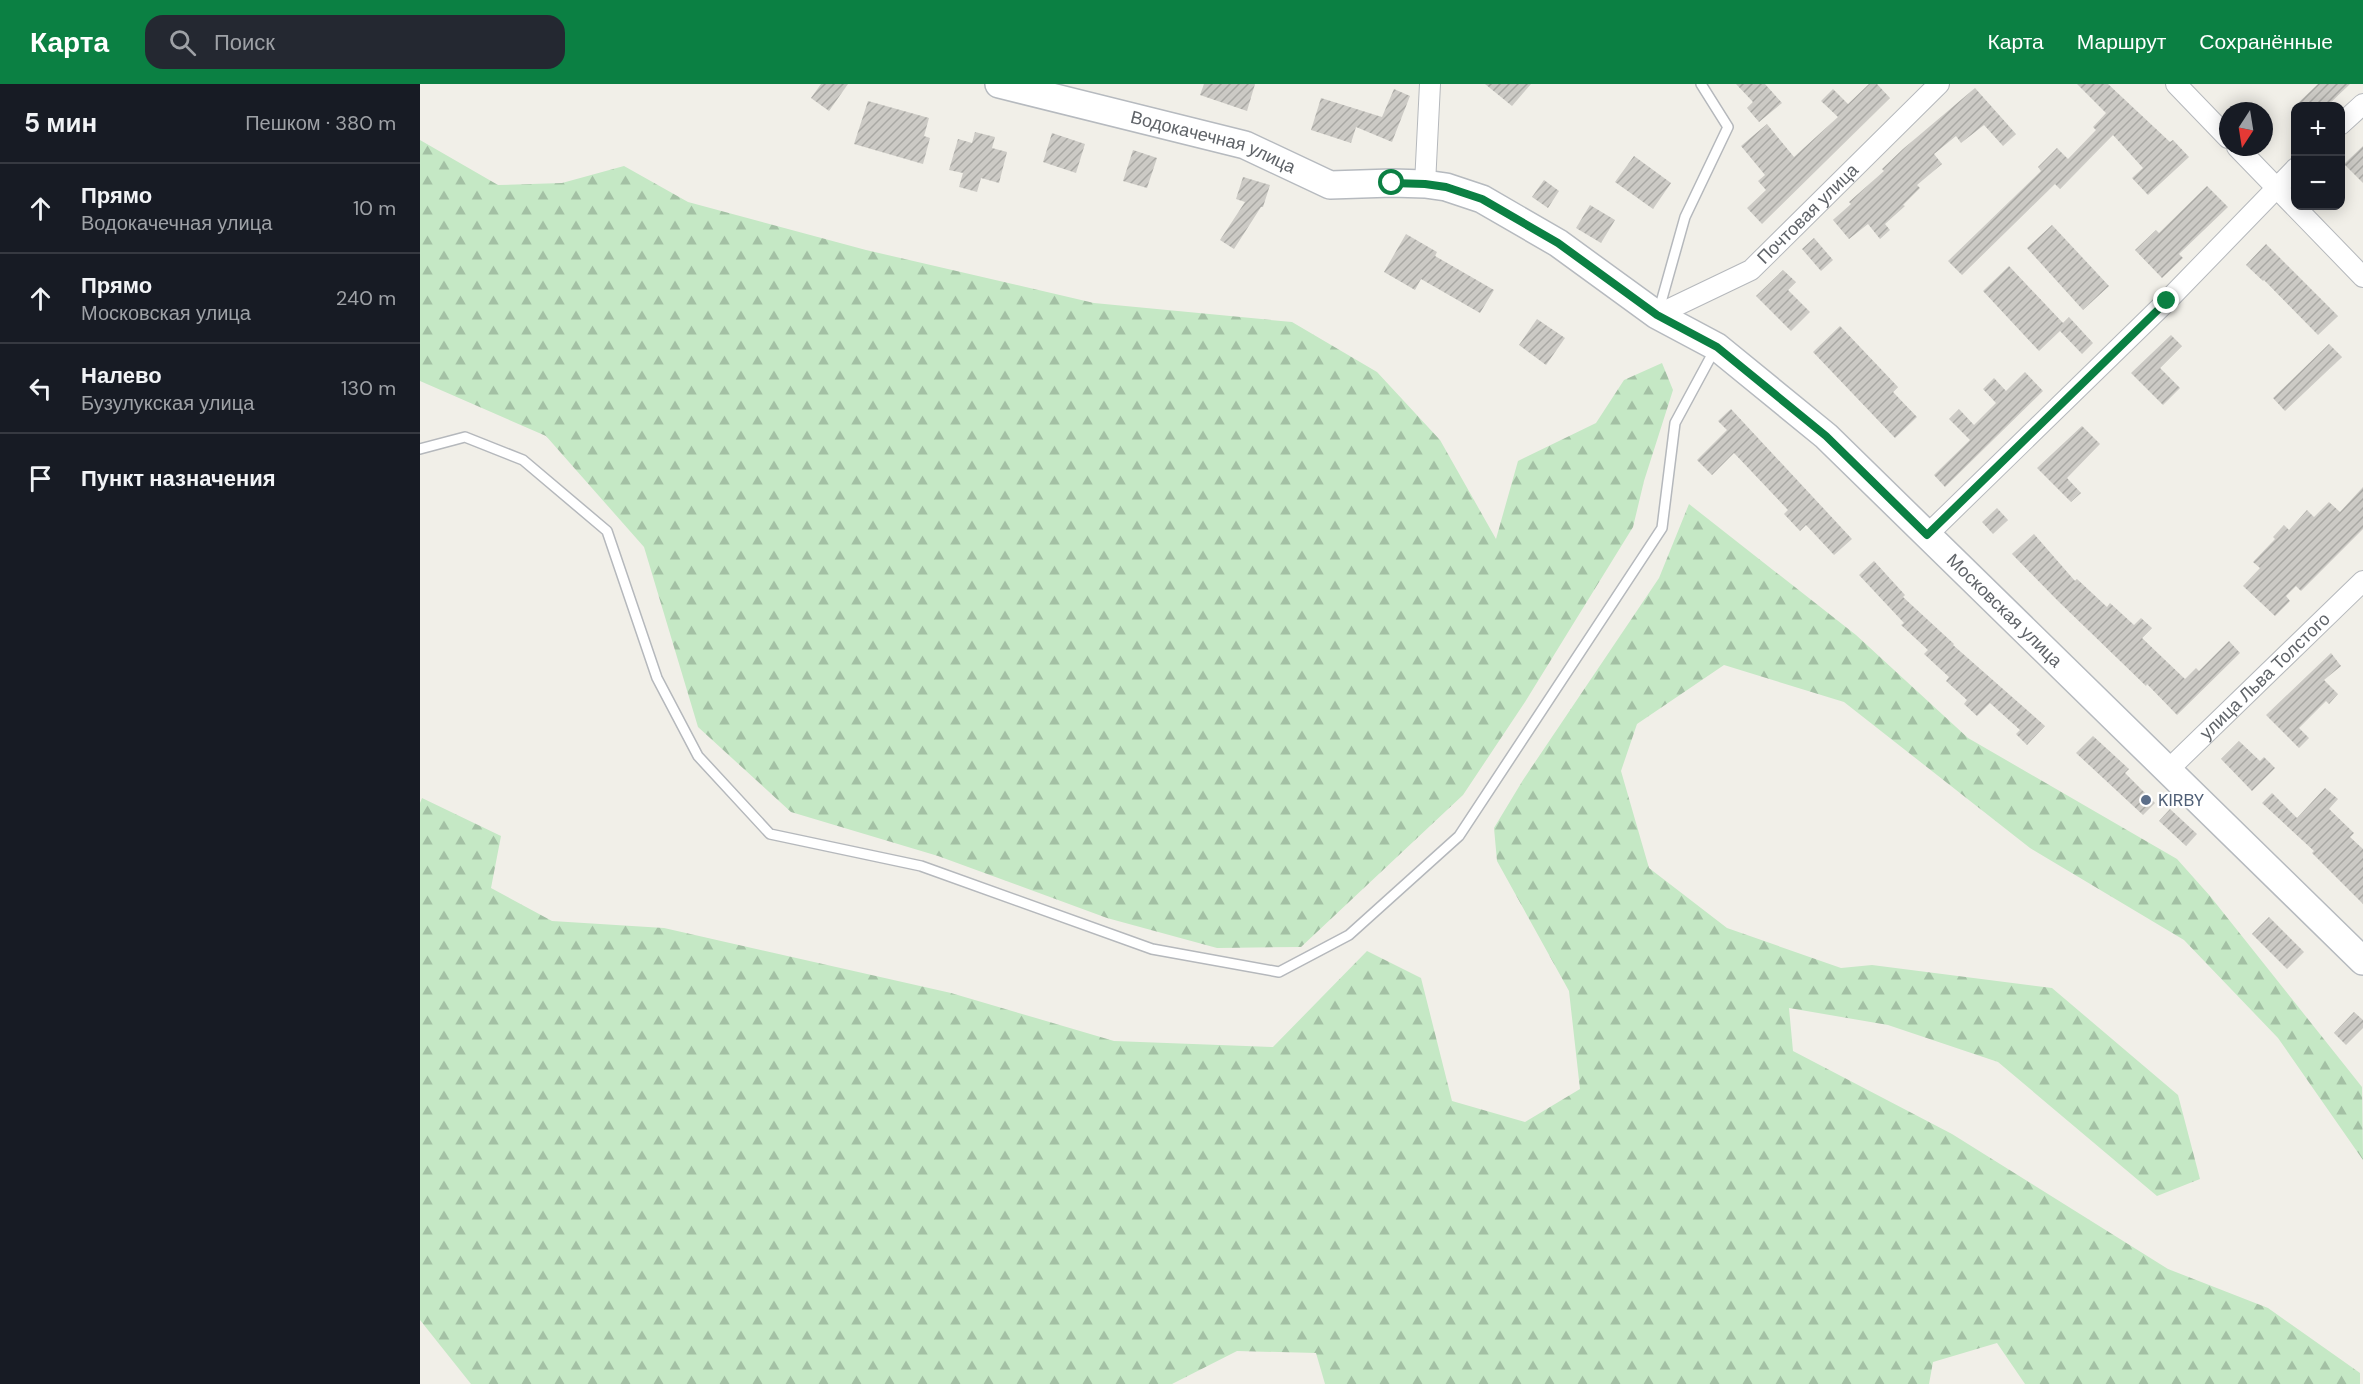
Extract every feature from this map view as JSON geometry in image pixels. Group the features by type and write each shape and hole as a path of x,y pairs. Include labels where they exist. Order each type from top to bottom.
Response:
{"street":[{"name":"Водокачечная улица","path":"999,84 1245,145 1330,185 1425,184"},
{"path":"1425,184 1430,84"},
{"name":"Почтовая улица","path":"1657,315 1751,270 1939,84"},
{"path":"2176,84 2219,129"},
{"path":"2345,120 2363,104"},
{"path":"2246,156 2363,277"},
{"path":"1927,535 2167,301 2291,172"},
{"name":"Московская улица","path":"1425,184 1446,187 1482,199 1558,243 1657,315 1717,347 1826,436 2363,961"},
{"name":"улица Льва Толстого","path":"2168,771 2363,581"}],"lane":[{"path":"1657,315 1685,217 1728,127 1701,84"},
{"path":"420,449 465,437 523,460 607,531 657,678 698,756 770,834 921,866 1152,949 1279,972 1349,935 1459,836 1662,528 1675,423 1717,347"}],"green space":[{"path":"420,140 498,185 562,183 624,166 688,202 866,250 1094,303 1292,322 1377,372 1440,440 1496,539 1518,461 1596,423 1624,380 1662,363 1673,390 1644,481 1633,527 1525,702 1463,795 1301,947 1217,948 1107,918 938,856 791,812 698,727 644,547 546,436 420,381"},
{"path":"1689,504 1856,635 1968,738 2177,859 2210,896 2362,1087 2363,1160 2278,1038 2184,940 2030,848 1844,702 1724,665 1637,724 1621,771 1649,868 1727,928 1841,968 1872,965 2052,988 2178,1095 2200,1179 2157,1196 1998,1062 1888,1025 1789,1008 1793,1051 1952,1134 2168,1269 2268,1308 2360,1373 2360,1384 2025,1384 1997,1343 1933,1362 1929,1384 1325,1384 1316,1353 1237,1351 1172,1384 471,1384 420,1320 420,803 422,798 501,836 491,888 552,921 664,928 951,993 1114,1041 1273,1047 1367,951 1421,978 1452,1101 1525,1122 1580,1089 1569,991 1497,861 1494,828 1523,780 1659,578"}],"building":[{"path":"821,84 848,84 829,111 811,98"},
{"path":"1204,84 1255,84 1247,111 1200,95"},
{"path":"1485,84 1531,84 1512,106"},
{"path":"1736,84 1765,84 1782,103 1759,122 1747,108 1753,102"},
{"path":"1869,84 1877,84 1890,98 1762,224 1747,208 1766,190 1758,181 1765,175 1741,146 1767,124 1794,157 1838,117 1821,101 1833,89 1848,104"},
{"path":"2077,84 2108,84 2170,142 2173,140 2189,157 2148,195 2132,178 2143,168 2113,135 2060,189 2055,184 1962,275 1948,261 2041,171 2038,167 2057,148 2068,159 2096,130 2093,127 2106,113"},
{"path":"2318,84 2350,84 2331,102 2299,102"},
{"path":"1975,88 2016,134 2003,146 1984,125 1961,143 1956,136 1934,154 1942,164 1917,185 1920,188 1885,224 1890,230 1880,239 1868,224 1849,239 1833,220 1851,204 1849,202 1884,171 1882,169 1903,149"},
{"path":"1394,89 1410,96 1392,142 1356,127 1351,143 1311,130 1321,98 1382,117"},
{"path":"868,101 929,118 924,136 930,138 923,164 854,144"},
{"path":"975,132 995,137 992,148 1007,152 999,183 981,178 977,192 959,187 963,173 949,170 958,139 972,143"},
{"path":"1052,133 1085,144 1076,173 1043,162"},
{"path":"2363,146 2363,183 2345,165"},
{"path":"1133,150 1157,158 1147,188 1123,181"},
{"path":"1634,156 1671,183 1653,209 1615,182"},
{"path":"1243,177 1270,185 1263,207 1234,249 1220,240 1245,202 1236,199"},
{"path":"1544,180 1559,191 1548,208 1532,197"},
{"path":"2207,186 2228,207 2179,254 2183,258 2162,278 2135,250 2156,230 2159,233"},
{"path":"1590,205 1615,220 1601,243 1576,228"},
{"path":"2052,225 2109,286 2083,310 2027,248"},
{"path":"1406,234 1437,252 1435,256 1494,290 1480,313 1421,279 1415,290 1384,272"},
{"path":"1814,238 1833,260 1821,271 1802,249"},
{"path":"2266,244 2338,316 2318,335 2246,265"},
{"path":"2009,266 2063,323 2069,317 2093,343 2082,354 2060,331 2039,351 1983,291"},
{"path":"1783,270 1796,282 1788,290 1810,312 1791,331 1756,296"},
{"path":"1537,319 1565,338 1546,365 1519,345"},
{"path":"1840,326 1898,387 1893,392 1917,417 1895,438 1813,352"},
{"path":"2171,335 2182,346 2160,368 2180,388 2163,405 2131,373"},
{"path":"2329,344 2342,357 2285,411 2273,398"},
{"path":"2025,372 2043,391 1945,487 1934,475 1970,440 1949,419 1959,409 1974,425 1996,403 1983,389 1994,378 2006,391"},
{"path":"1731,409 1852,539 1834,555 1806,525 1800,531 1784,514 1788,510 1734,453 1712,475 1697,460 1727,430 1718,421"},
{"path":"2082,426 2100,444 2067,478 2081,493 2071,502 2037,468"},
{"path":"2363,487 2363,529 2301,591 2296,586 2286,596 2290,601 2275,616 2243,586 2260,568 2253,562 2275,539 2273,537 2284,525 2289,530 2307,510 2314,517 2329,502 2340,512"},
{"path":"1997,508 2008,520 1993,534 1982,522"},
{"path":"2034,534 2075,581 2077,579 2107,607 2110,603 2134,625 2141,618 2152,628 2142,638 2185,679 2196,668 2199,671 2229,641 2240,653 2177,715 2012,554"},
{"path":"1874,561 1905,595 1903,597 1953,645 2045,726 2027,745 2016,734 2020,730 1990,703 1977,716 1964,704 1967,700 1946,681 1949,677 1924,654 1928,650 1901,625 1904,623 1859,575"},
{"path":"2331,653 2341,666 2324,680 2338,694 2329,704 2326,701 2299,728 2309,738 2299,748 2266,715"},
{"path":"2093,736 2129,769 2125,773 2155,803 2143,815 2076,753"},
{"path":"2239,741 2260,761 2264,757 2275,768 2252,791 2221,759"},
{"path":"2325,788 2338,799 2329,809 2354,833 2350,837 2363,849 2363,904 2312,853 2314,851 2262,803 2272,793 2297,818"},
{"path":"2170,809 2197,834 2186,846 2159,821"},
{"path":"2269,917 2304,952 2287,969 2252,934"},
{"path":"2354,1012 2363,1020 2363,1028 2346,1045 2334,1033"}],"place":[{"name":"KIRBY","path":"2146,800"}],"route":[{"path":"1392,183 1446,187 1482,199 1558,243 1657,315 1717,347 1826,436 1927,535 2167,301"}]}
